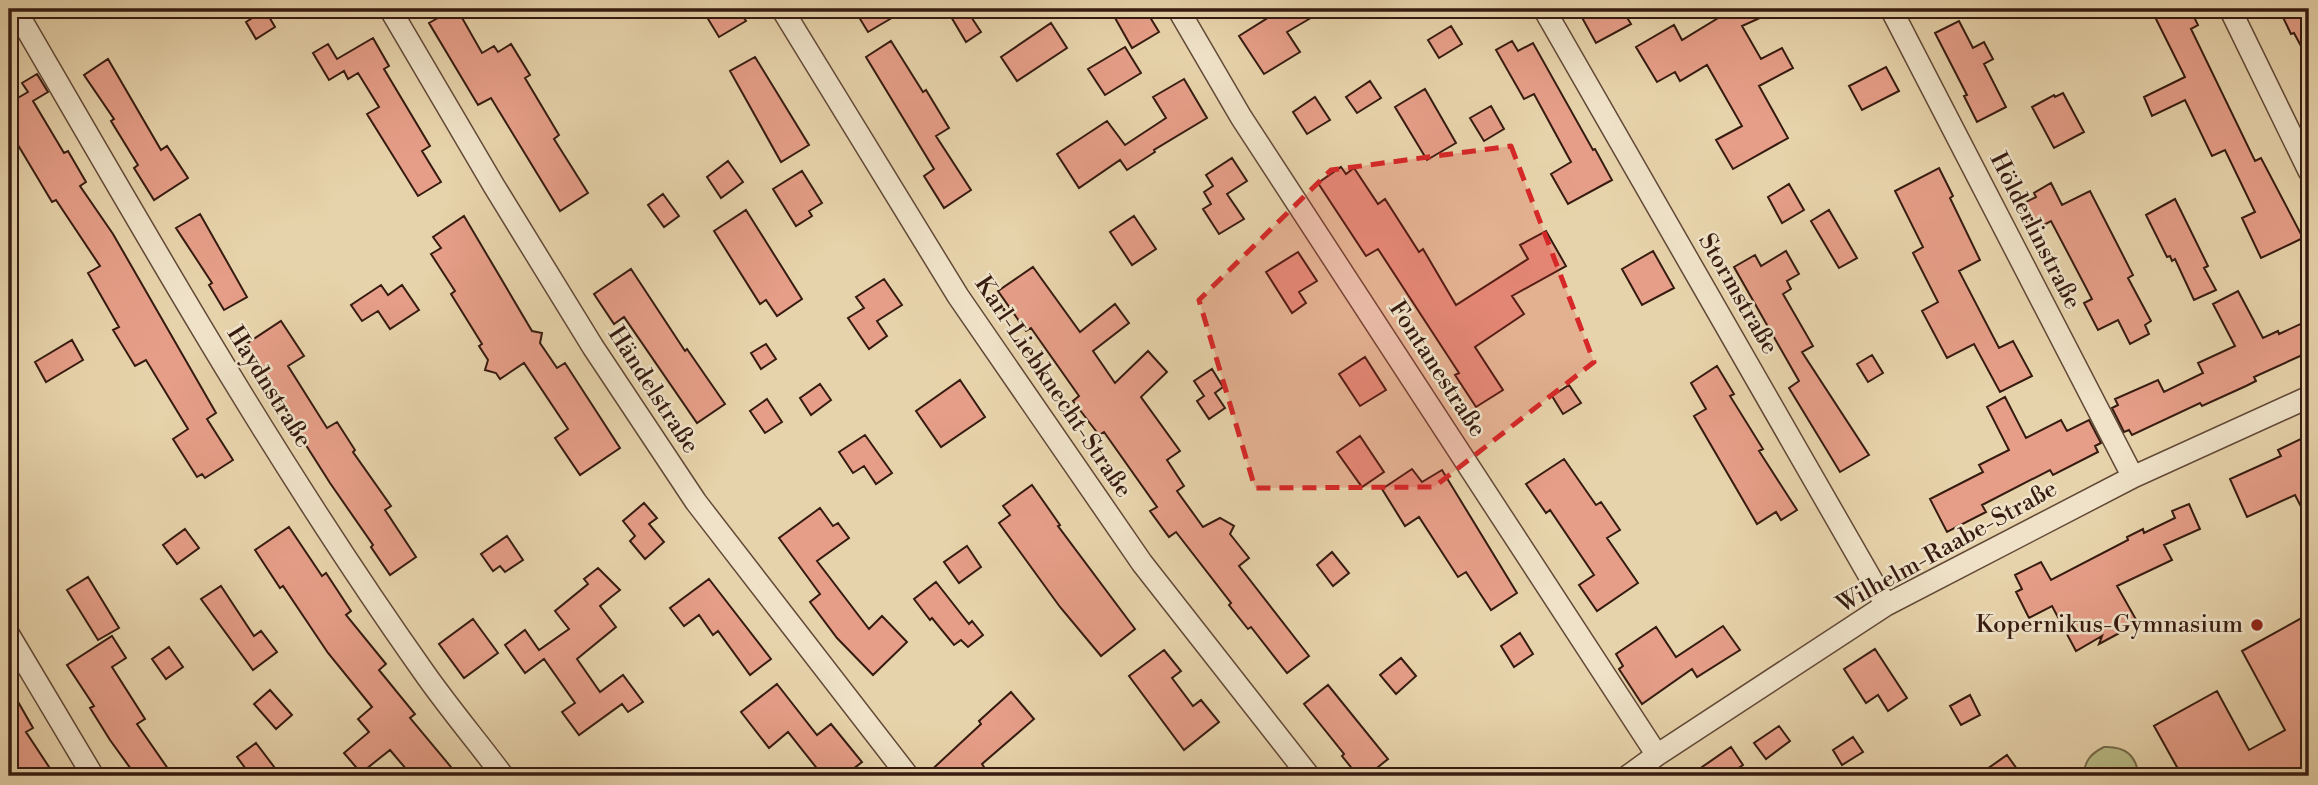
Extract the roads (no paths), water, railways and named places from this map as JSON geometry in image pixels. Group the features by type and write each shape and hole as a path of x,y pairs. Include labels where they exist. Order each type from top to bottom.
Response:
{"street":[{"name":"Haydnstraße","path":"15,9 208,341 313,508 423,672 503,776"},
{"name":"Händelstraße","path":"390,9 550,278 696,502 908,776"},
{"name":"Karl-Liebknecht-Straße","path":"782,9 966,308 1142,563 1309,776"},
{"name":"Fontanestraße","path":"1178,9 1241,117 1657,755"},
{"name":"Stormstraße","path":"1544,9 1886,605"},
{"name":"Hölderlinstraße","path":"1891,9 2133,478"},
{"path":"2230,9 2309,171"},
{"name":"Wilhelm-Raabe-Straße","path":"1628,776 1886,605 2133,478 2309,397"},
{"path":"9,635 93,776"}],"place":[{"name":"Kopernikus-Gymnasium","path":"2257,625"}]}
